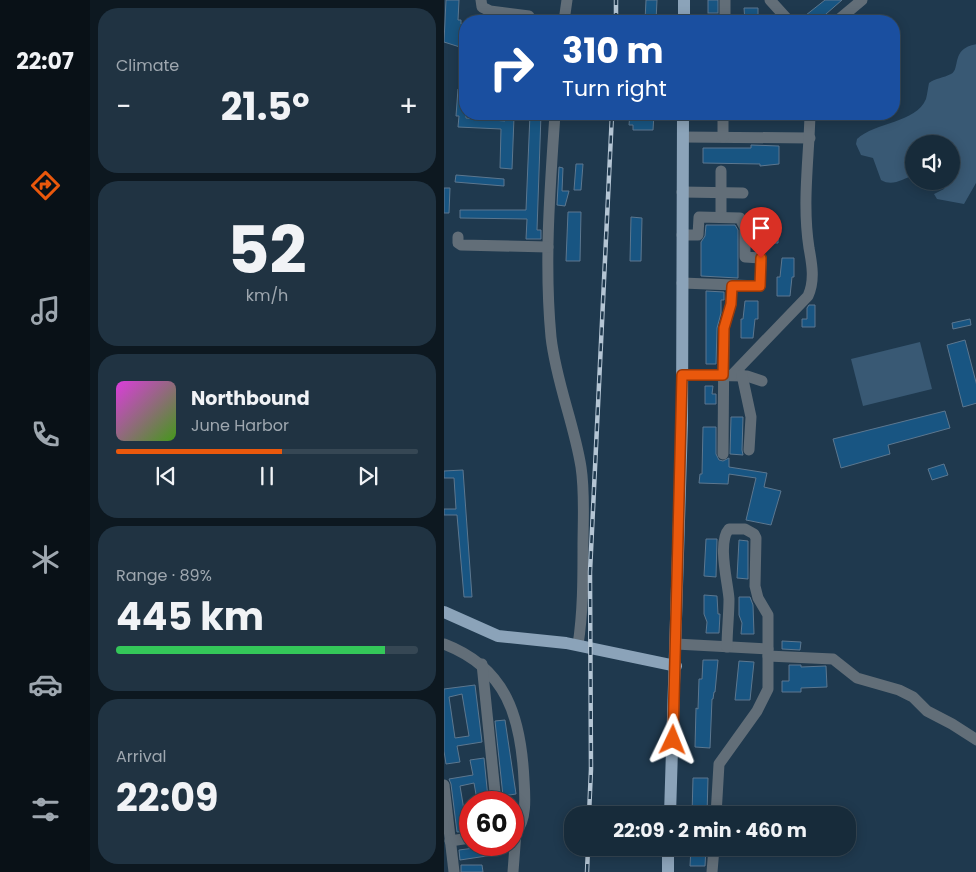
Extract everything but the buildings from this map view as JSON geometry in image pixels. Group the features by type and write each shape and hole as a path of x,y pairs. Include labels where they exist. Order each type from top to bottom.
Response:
{"main road":[{"path":"684,0 684,15"},
{"path":"670,806 676,666 682,375 683,120"},
{"path":"444,612 498,636 578,645 676,666"},
{"path":"668,856 668,872"}],"street":[{"path":"481,0 482,7 490,11 521,15"},
{"path":"565,15 567,0"},
{"path":"725,0 725,15"},
{"path":"783,15 773,4 786,0"},
{"path":"844,15 862,0"},
{"path":"556,120 549,203 548,295 556,369 581,467 583,492 582,617 578,645"},
{"path":"723,120 723,137"},
{"path":"722,454 732,375 808,296 811,290 812,267 805,217 810,120"},
{"path":"683,137 810,138"},
{"path":"721,171 721,217"},
{"path":"682,192 743,193"},
{"path":"682,235 698,235 699,217 740,218 745,228 745,258 761,258 760,286 682,284"},
{"path":"458,237 458,243 461,245 548,247"},
{"path":"732,286 731,304 724,328 732,375 751,417 749,450"},
{"path":"682,375 732,375 762,381"},
{"path":"716,806 718,768 767,694 768,615 758,598 755,586 756,538 750,531 738,528 729,529 725,537 724,566 729,600 727,647"},
{"path":"444,644 458,649 482,664 498,682 517,721 524,767 524,802"},
{"path":"676,644 727,647 832,659 856,678 898,690 913,697 927,711 952,724 976,740"},
{"path":"482,664 495,791"},
{"path":"444,785 454,872"},
{"path":"450,841 459,840"},
{"path":"513,856 513,872"},
{"path":"712,872 713,856"}],"shaded area":[{"path":"977,44 976,183 964,204 937,199 934,194 942,190 960,190 960,135 905,135 905,178 894,183 881,180 873,158 861,155 856,144 857,139 865,133 905,118 921,107 926,99 929,83 951,74 963,50"},
{"path":"920,342 932,389 863,406 851,359"}],"railway":[{"path":"616,0 616,15"},
{"path":"589,806 591,769 590,572 612,120"},
{"path":"587,872 588,856"}],"route":[{"path":"673,740 682,375 723,375 724,328 731,304 732,286 760,286 761,258"}]}
